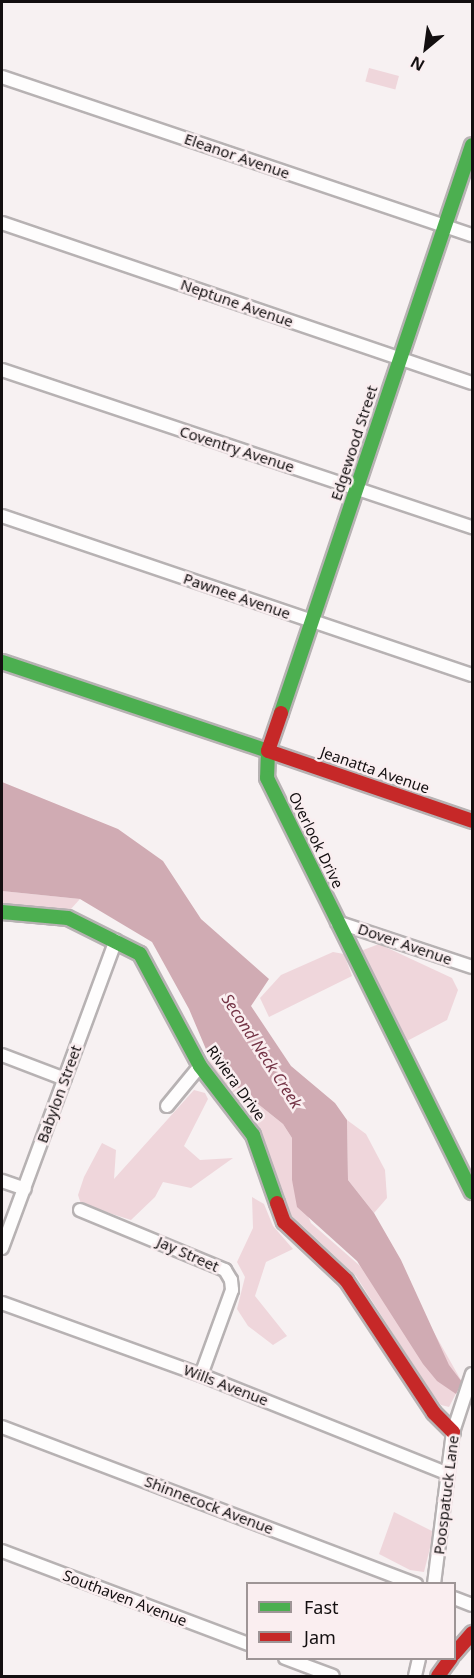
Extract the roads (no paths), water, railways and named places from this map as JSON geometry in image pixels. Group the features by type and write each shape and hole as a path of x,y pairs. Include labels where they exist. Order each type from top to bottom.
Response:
{"street":[{"name":"Eleanor Avenue","path":"2,77 472,235"},
{"name":"Edgewood Street","path":"268,751 357,488 398,358 472,145"},
{"name":"Neptune Avenue","path":"2,223 472,383"},
{"name":"Coventry Avenue","path":"2,370 472,527"},
{"name":"Pawnee Avenue","path":"2,516 472,675"},
{"path":"2,662 268,751"},
{"name":"Jeanatta Avenue","path":"268,751 472,821"},
{"name":"Overlook Drive","path":"268,751 267,778 472,1192"},
{"name":"Riviera Drive","path":"2,912 68,918 140,954 200,1066 254,1135 284,1222 346,1280 434,1413 453,1432"},
{"name":"Dover Avenue","path":"338,921 472,967"},
{"name":"Babylon Street","path":"2,1248 116,940"},
{"path":"2,1055 65,1079"},
{"path":"167,1106 200,1066"},
{"path":"2,1181 25,1189"},
{"name":"Jay Street","path":"80,1210 225,1270 231,1280 231,1290 201,1375"},
{"name":"Wills Avenue","path":"2,1303 201,1375 448,1474"},
{"name":"Poospatuck Lane","path":"434,1582 453,1432 472,1374"},
{"name":"Shinnecock Avenue","path":"2,1427 411,1582"},
{"name":"Southaven Avenue","path":"2,1551 246,1643"},
{"path":"456,1599 472,1605"},
{"path":"456,1652 472,1633"},
{"path":"288,1660 333,1677"},
{"path":"415,1677 419,1660"},
{"path":"438,1677 450,1660"}],"water":[{"name":"Second Neck Creek","path":"2,782 118,829 163,861 201,919 269,979 251,1006 291,1066 335,1103 347,1120 348,1180 374,1213 401,1260 449,1365 462,1382 456,1394 437,1381 423,1364 357,1261 297,1207 292,1180 292,1138 283,1124 238,1088 208,1054 189,1009 152,942 80,899 2,891"}]}
